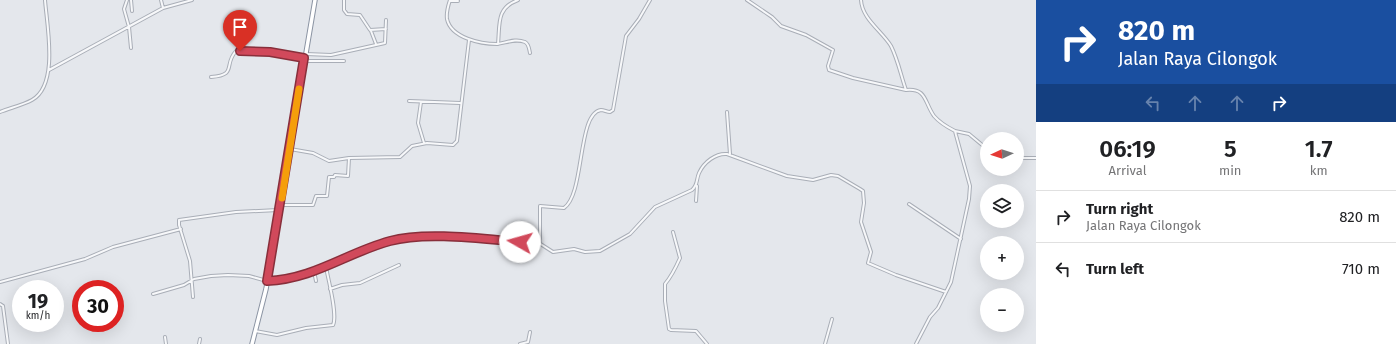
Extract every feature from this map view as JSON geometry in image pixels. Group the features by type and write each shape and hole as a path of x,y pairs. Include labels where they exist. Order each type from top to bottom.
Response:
{"highway":[{"path":"252,344 267,281 315,0"}],"street":[{"path":"0,112 32,100 37,96 50,70 45,0"},
{"path":"127,0 124,6 129,27 131,48"},
{"path":"131,0 132,11"},
{"path":"161,0 163,8"},
{"path":"50,70 163,8 192,0"},
{"path":"344,0 344,10 347,14 362,16 376,44"},
{"path":"458,1 450,0 447,10 449,23 459,34 469,40 498,44 511,41 524,42 528,45 530,53"},
{"path":"498,44 500,20 503,9 508,3 518,0"},
{"path":"539,243 540,206 564,208 570,202 580,166 585,132 594,113 601,110 610,112 613,110 626,36 639,19 650,0"},
{"path":"747,0 772,17 781,26 806,35 833,50 828,66 829,70 906,90 915,90 922,94 934,116 942,124 955,131 969,134 980,143"},
{"path":"861,0 867,16 890,46 899,67 906,90"},
{"path":"304,58 331,55 386,43 386,20"},
{"path":"370,30 386,29"},
{"path":"290,149 313,153 329,161 349,158 400,157 412,146 424,144 453,145 457,141 460,103 468,60 469,40"},
{"path":"211,77 224,75 228,72 230,60 235,51 270,52 304,58 344,61"},
{"path":"409,101 460,103"},
{"path":"421,102 418,123 424,144"},
{"path":"727,112 730,154"},
{"path":"916,344 930,317 938,308 951,282 969,199 970,186 955,131"},
{"path":"696,201 700,171 712,158 718,154 730,154 793,177 813,180 831,175 838,176 863,191 864,203 861,222 871,252 868,263 896,275 946,292"},
{"path":"280,205 313,205 316,196 327,196 328,177 334,177 335,175 348,176 349,158"},
{"path":"1024,158 1036,158"},
{"path":"153,294 184,285 192,280 228,275 249,276 267,281 298,277 370,247 405,238 478,238 539,243 552,252 574,249 585,252 600,252 630,234 655,207 685,195 697,185"},
{"path":"909,204 961,239"},
{"path":"193,297 190,260 179,221 182,218 236,212 280,210"},
{"path":"0,282 85,259 113,247 181,229"},
{"path":"673,232 680,258 672,271 670,279 665,284 665,301 669,328 672,330 696,331 708,344"},
{"path":"330,289 342,285 360,283 399,265"},
{"path":"255,331 277,335 306,328 333,325 335,319 325,267"},
{"path":"314,270 316,281"},
{"path":"0,304 3,306 8,344"},
{"path":"825,344 832,319"},
{"path":"520,344 528,342 530,332"},
{"path":"165,337 166,344"},
{"path":"199,344 200,338"}],"slow traffic":[{"path":"282,198 299,89"}],"route":[{"path":"240,51 262,51 304,58 287,170 267,281 303,276 314,270 341,261 360,251 391,240 426,237 478,238 520,242"}]}
